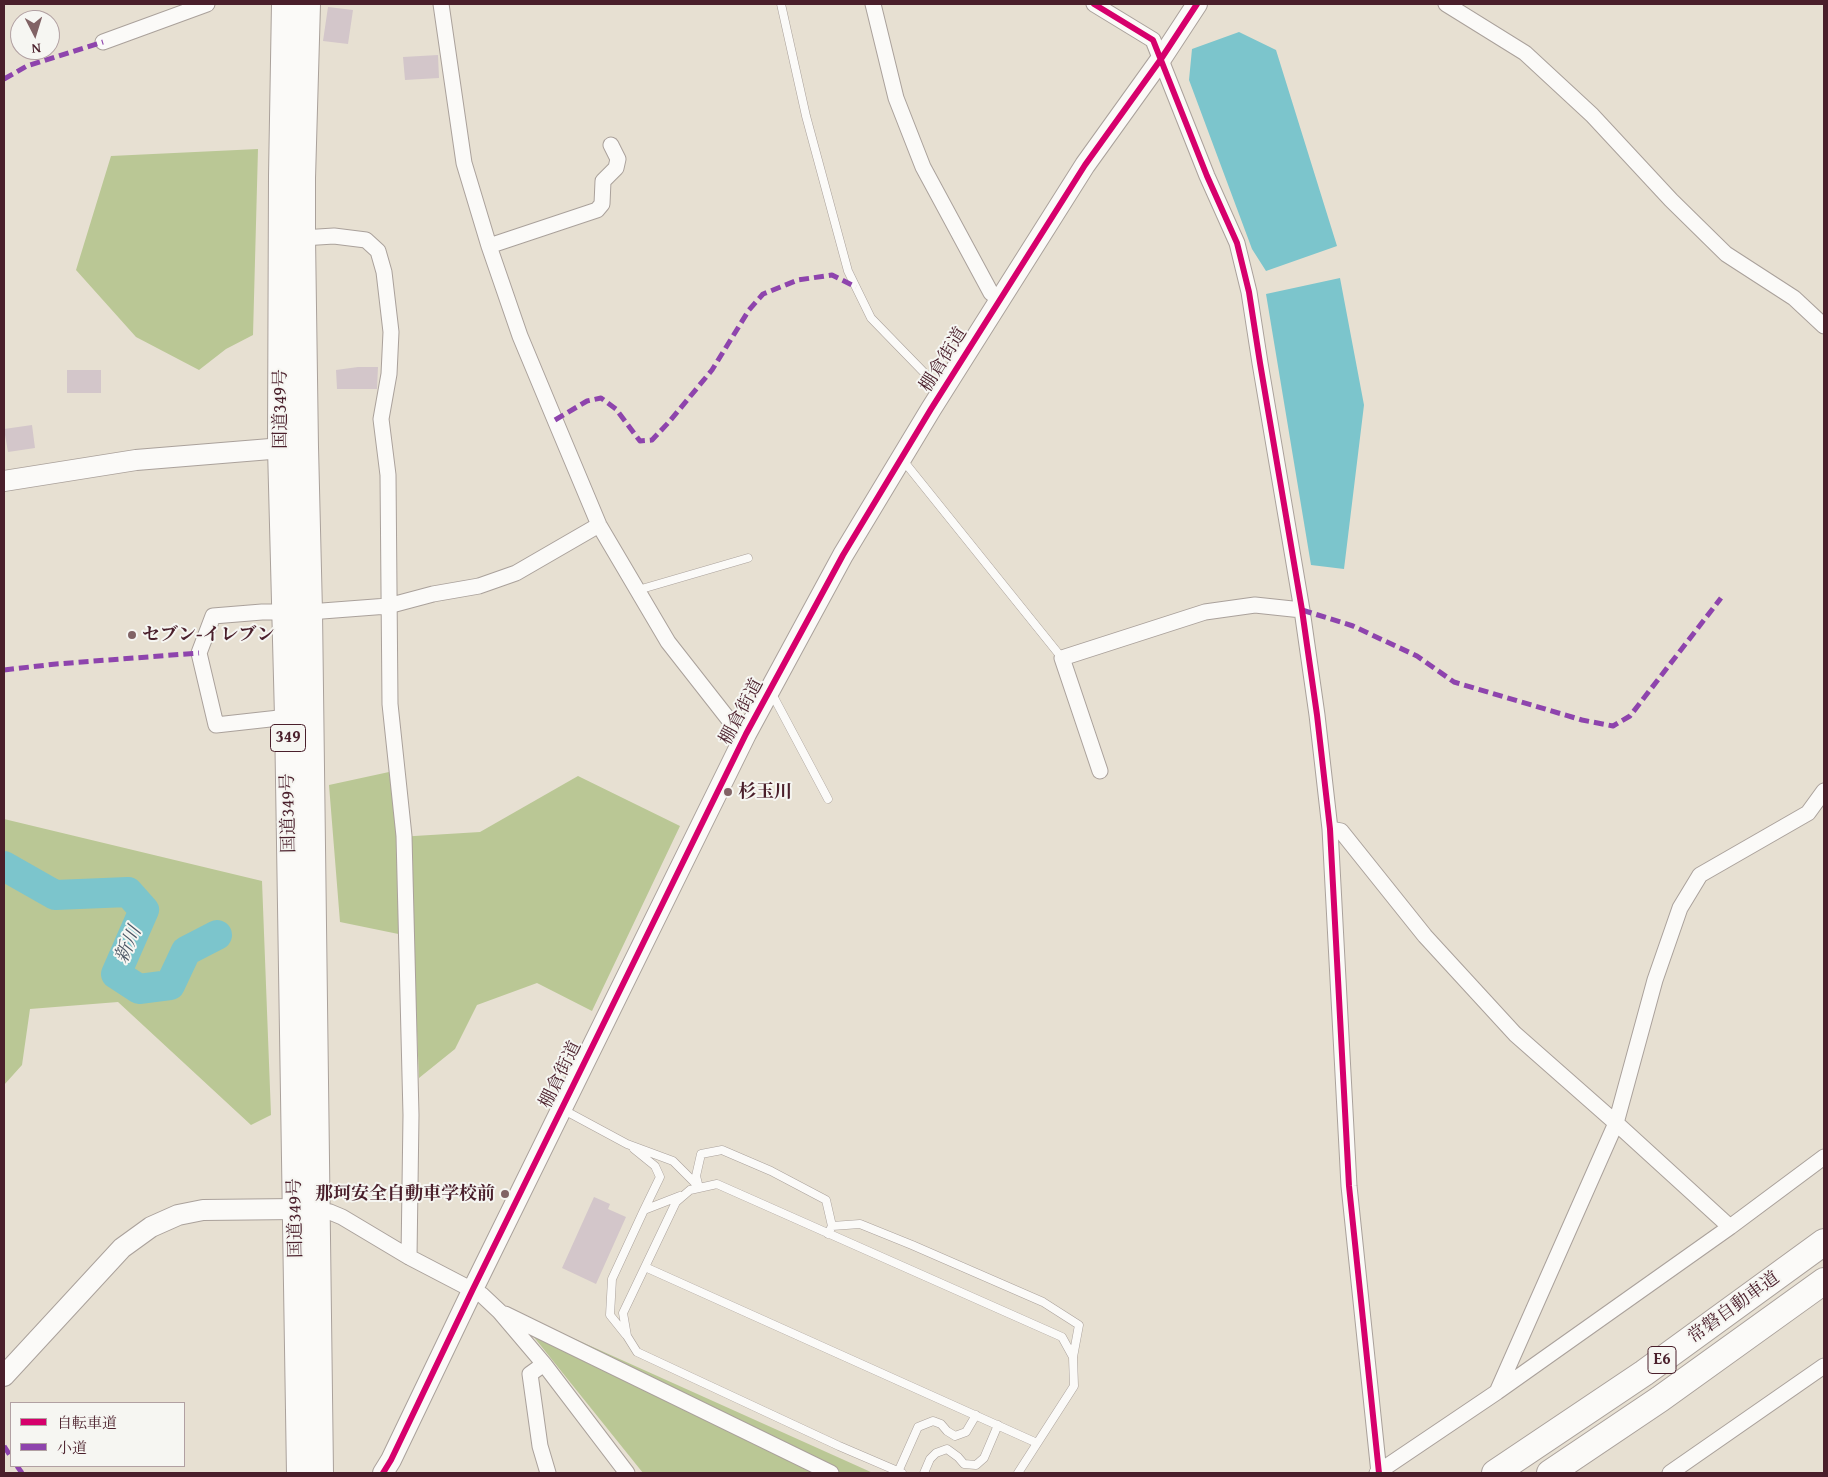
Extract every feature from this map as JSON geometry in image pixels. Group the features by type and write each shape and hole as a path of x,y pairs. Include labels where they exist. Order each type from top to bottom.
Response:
{"highway":[{"name":"国道349号","path":"285,4 282,176 293,447 297,612 306,1209 300,1473"},
{"name":"国道349号","path":"293,447 302,238 307,4"},
{"name":"国道349号","path":"297,612 288,716 306,1209 320,1473"},
{"name":"常磐自動車道","path":"1495,1473 1644,1373 1824,1242"},
{"name":"常磐自動車道","path":"1550,1473 1660,1399 1824,1281"}],"street":[{"path":"103,42 207,4"},
{"path":"442,4 464,162 489,246 520,336 599,525 668,642 733,725 746,734"},
{"path":"873,4 896,98 923,167 992,293 1001,298"},
{"path":"1094,4 1153,40 1207,176 1237,243 1249,292 1302,610 1317,715 1330,829 1350,1186 1378,1473 1497,1392 1730,1227 1824,1157"},
{"name":"棚倉街道","path":"383,1473 746,734 843,555 942,391 1085,165 1161,59 1197,4"},
{"path":"1446,4 1525,53 1592,115 1671,200 1726,254 1794,298 1824,326"},
{"path":"489,246 597,210 602,204 603,181 616,168 618,159 611,145"},
{"path":"302,238 334,236 366,240 378,251 384,272 391,332 389,374 381,419 388,475 390,704 404,836 411,1115 409,1257"},
{"path":"4,481 136,460 293,447"},
{"path":"288,716 216,725 199,653 213,616 388,606 434,594 478,586 516,573 599,525"},
{"path":"1100,772 1062,658 1205,612 1255,605 1302,610"},
{"path":"1497,1392 1616,1123 1655,980 1680,908 1700,875 1808,813 1824,791"},
{"path":"1330,829 1341,831 1424,936 1515,1034 1730,1227"},
{"path":"4,1376 122,1248 151,1227 178,1215 203,1210 306,1209 342,1217 409,1257 482,1295 499,1311 544,1364 627,1473"},
{"path":"499,1311 831,1473"},
{"path":"544,1364 530,1374 540,1446 548,1473"},
{"path":"1670,1473 1824,1366"}],"lane":[{"path":"781,4 806,116 848,271 871,318 942,391"},
{"path":"902,458 1062,658"},
{"path":"638,590 748,558"},
{"path":"770,691 828,799"},
{"path":"561,1109 628,1144 673,1161 699,1188"},
{"path":"628,1144 654,1166 660,1177 612,1279 610,1314 637,1352 839,1446 900,1472 918,1427 933,1421 941,1424 946,1431 955,1436 966,1432 976,1415"},
{"path":"699,1188 696,1176 701,1154 722,1150 771,1171 826,1200 832,1226 828,1234"},
{"path":"627,1336 623,1313 676,1202 690,1190 717,1184 1062,1337 1073,1357"},
{"path":"644,1210 684,1194"},
{"path":"832,1226 860,1224 912,1244 1043,1302 1079,1325 1073,1357 1074,1386 1018,1473"},
{"path":"645,1267 1038,1443"},
{"path":"924,1473 930,1459 936,1453 947,1449 964,1464 976,1465 984,1458 998,1425"}],"green space":[{"path":"258,149 253,335 226,349 199,370 136,337 76,270 111,156"},
{"path":"389,772 398,837 480,832 578,776 680,826 592,1011 537,983 477,1005 455,1049 419,1078 413,937 340,922 329,785"},
{"path":"4,819 262,881 271,1115 251,1125 118,1002 30,1009 22,1065 4,1085"},
{"path":"535,1321 873,1473 643,1473 533,1336"}],"water":[{"path":"1239,32 1276,50 1337,246 1266,271 1252,249 1189,80 1192,49"},
{"path":"1340,278 1364,405 1344,569 1311,565 1266,294"}],"building":[{"path":"328,7 353,10 348,44 323,41"},
{"path":"438,55 439,78 405,80 403,57"},
{"path":"378,367 377,389 337,389 336,370"},
{"path":"67,370 101,370 101,393 67,393"},
{"path":"32,425 35,448 8,452 4,429"},
{"path":"594,1197 610,1204 608,1209 626,1217 596,1284 562,1268"}],"waterway":[{"name":"新川","path":"4,866 55,895 128,892 144,910 116,974 139,989 170,985 186,951 217,935"}],"marked path":[{"path":"4,79 27,66 103,42"},
{"path":"555,420 587,401 601,398 616,409 640,441 652,440 712,370 749,310 763,294 798,280 832,275 856,287"},
{"path":"1302,610 1353,626 1417,656 1454,682 1582,720 1613,726 1630,716 1721,598"},
{"path":"4,670 199,653"},
{"path":"4,1446 10,1455"},
{"path":"18,1467 22,1473"}],"cycle path":[{"path":"1094,4 1153,40 1207,176 1237,243 1249,292 1302,610 1317,715 1330,829 1349,1186 1379,1473"},
{"path":"383,1473 746,734 843,555 931,409 1085,165 1161,59 1197,4"}],"place":[{"name":"セブン-イレブン","path":"132,635"},
{"name":"杉玉川","path":"728,792"},
{"name":"那珂安全自動車学校前","path":"505,1194"}]}
